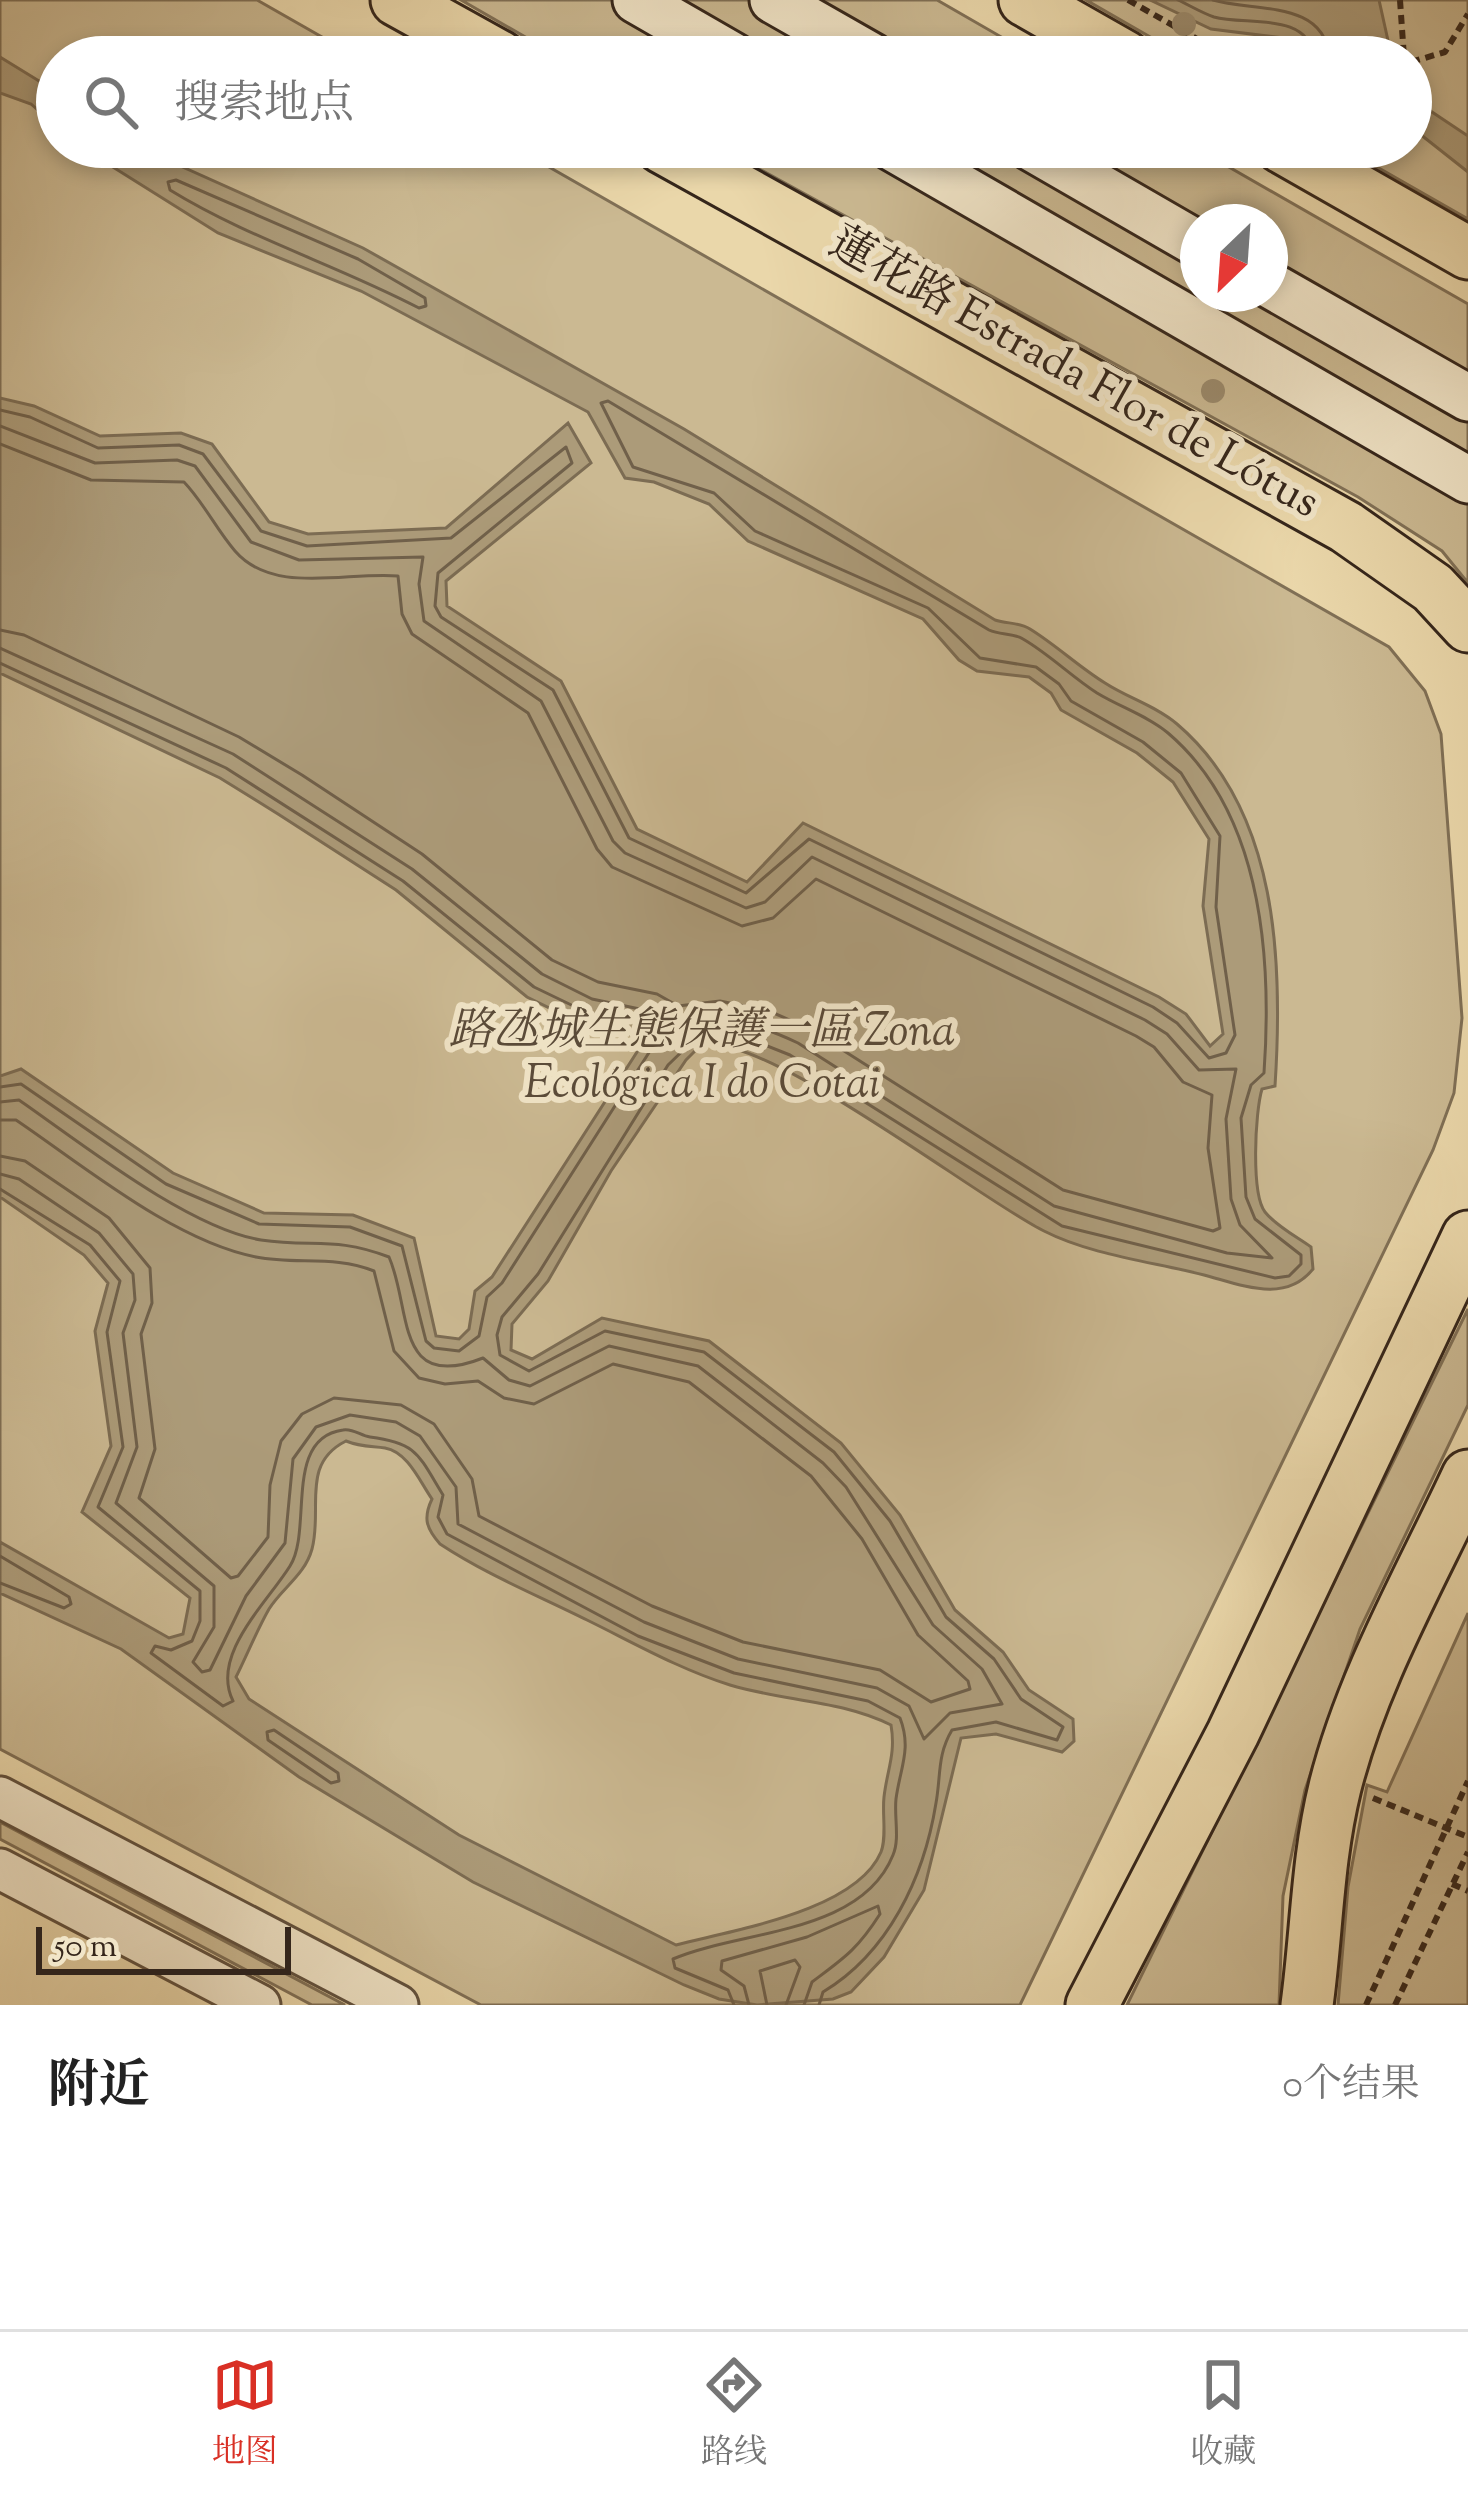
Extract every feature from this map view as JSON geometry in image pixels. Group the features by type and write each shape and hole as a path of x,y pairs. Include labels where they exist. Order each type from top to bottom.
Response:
{"main road":[{"path":"397,0 462,36"},
{"path":"636,0 699,36"},
{"path":"773,0 836,36"},
{"path":"1025,0 1088,36"},
{"name":"蓮花路 Estrada Flor de Lótus","path":"700,168 1346,527 1433,588 1468,626"},
{"path":"927,168 1468,480"},
{"path":"1066,168 1180,234"},
{"path":"1319,168 1468,254"},
{"path":"1288,295 1468,398"},
{"path":"1093,2005 1234,1733 1468,1238"},
{"path":"1307,2005 1315,1886 1336,1784 1357,1714 1468,1476"}],"street":[{"path":"0,1797 398,2005"},
{"path":"0,1869 260,2005"}],"path":[{"path":"1127,0 1191,36"},
{"path":"1400,0 1404,36"},
{"path":"1432,55 1445,52 1468,14"},
{"path":"1366,2005 1468,1781"},
{"path":"1336,1784 1468,1838"},
{"path":"1395,2005 1468,1852"},
{"path":"1452,1884 1468,1891"}],"green space":[{"name":"路氹城生態保護一區 Zona Ecológica I do Cotai","path":"0,0 257,0 320,36 36,36 36,168 551,168 1389,647 1425,691 1441,734 1462,1018 1454,1093 1433,1150 1020,2005 481,2005 0,1749"},
{"path":"461,0 937,0 1000,36 524,36"},
{"path":"1086,0 1468,0 1468,219 1379,168 1432,168 1432,36 1149,36"},
{"path":"757,168 1231,168 1468,304 1468,583 1442,551 1358,497"},
{"path":"1468,1309 1468,1405 1360,1629 1305,1790 1283,1896 1279,2005 1127,2005"},
{"path":"1468,1613 1468,2005 1338,2005 1348,1887 1367,1785 1387,1792"},
{"path":"0,1822 345,2005 312,2005 0,1839"}],"water":[{"path":"1150,0 1379,0 1387,36 1267,36 1211,29"},
{"path":"0,57 36,79 36,108 31,104 0,93"},
{"path":"1432,112 1468,136 1468,172 1432,144"},
{"path":"114,168 185,168 363,248 684,429 995,620 1030,629 1105,683 1177,724 1211,760 1236,800 1255,845 1267,892 1277,990 1275,1086 1262,1089 1258,1188 1265,1212 1311,1247 1313,1269 1302,1280 1276,1289 1248,1287 1062,1239 767,1061 727,1047 699,1047 611,1171 548,1281 512,1324 511,1350 532,1359 602,1318 709,1341 841,1443 900,1515 955,1610 1003,1652 1029,1690 1073,1719 1074,1741 1062,1752 996,1734 961,1738 924,1890 884,1957 851,1992 833,1999 757,2005 719,1999 684,1985 473,1882 299,1777 121,1649 0,1593 0,1542 169,1638 183,1634 190,1598 82,1512 111,1446 95,1331 108,1283 84,1255 0,1197 0,1076 21,1069 173,1173 264,1213 353,1215 414,1238 436,1336 459,1339 469,1329 475,1291 492,1277 646,1038 584,1025 527,997 396,890 220,778 0,673 0,398 34,406 100,436 181,433 212,444 269,522 308,534 446,528 568,423 591,463 446,581 447,606 561,681 637,829 747,882 803,823 1159,997 1186,1014 1210,1046 1223,1034 1203,906 1209,839 1173,782 1137,753 1061,710 1051,693 1029,677 977,671 959,660 923,619 748,541 709,504 654,482 625,478 588,412 361,291 218,233","holes":["346,1441 385,1448 413,1469 432,1499 427,1517 440,1544 494,1575 711,1679 852,1710 891,1725 883,1846 867,1872 846,1889 790,1915 676,1945 459,1835 249,1699 236,1677 269,1609 309,1558 323,1462"]}]}
